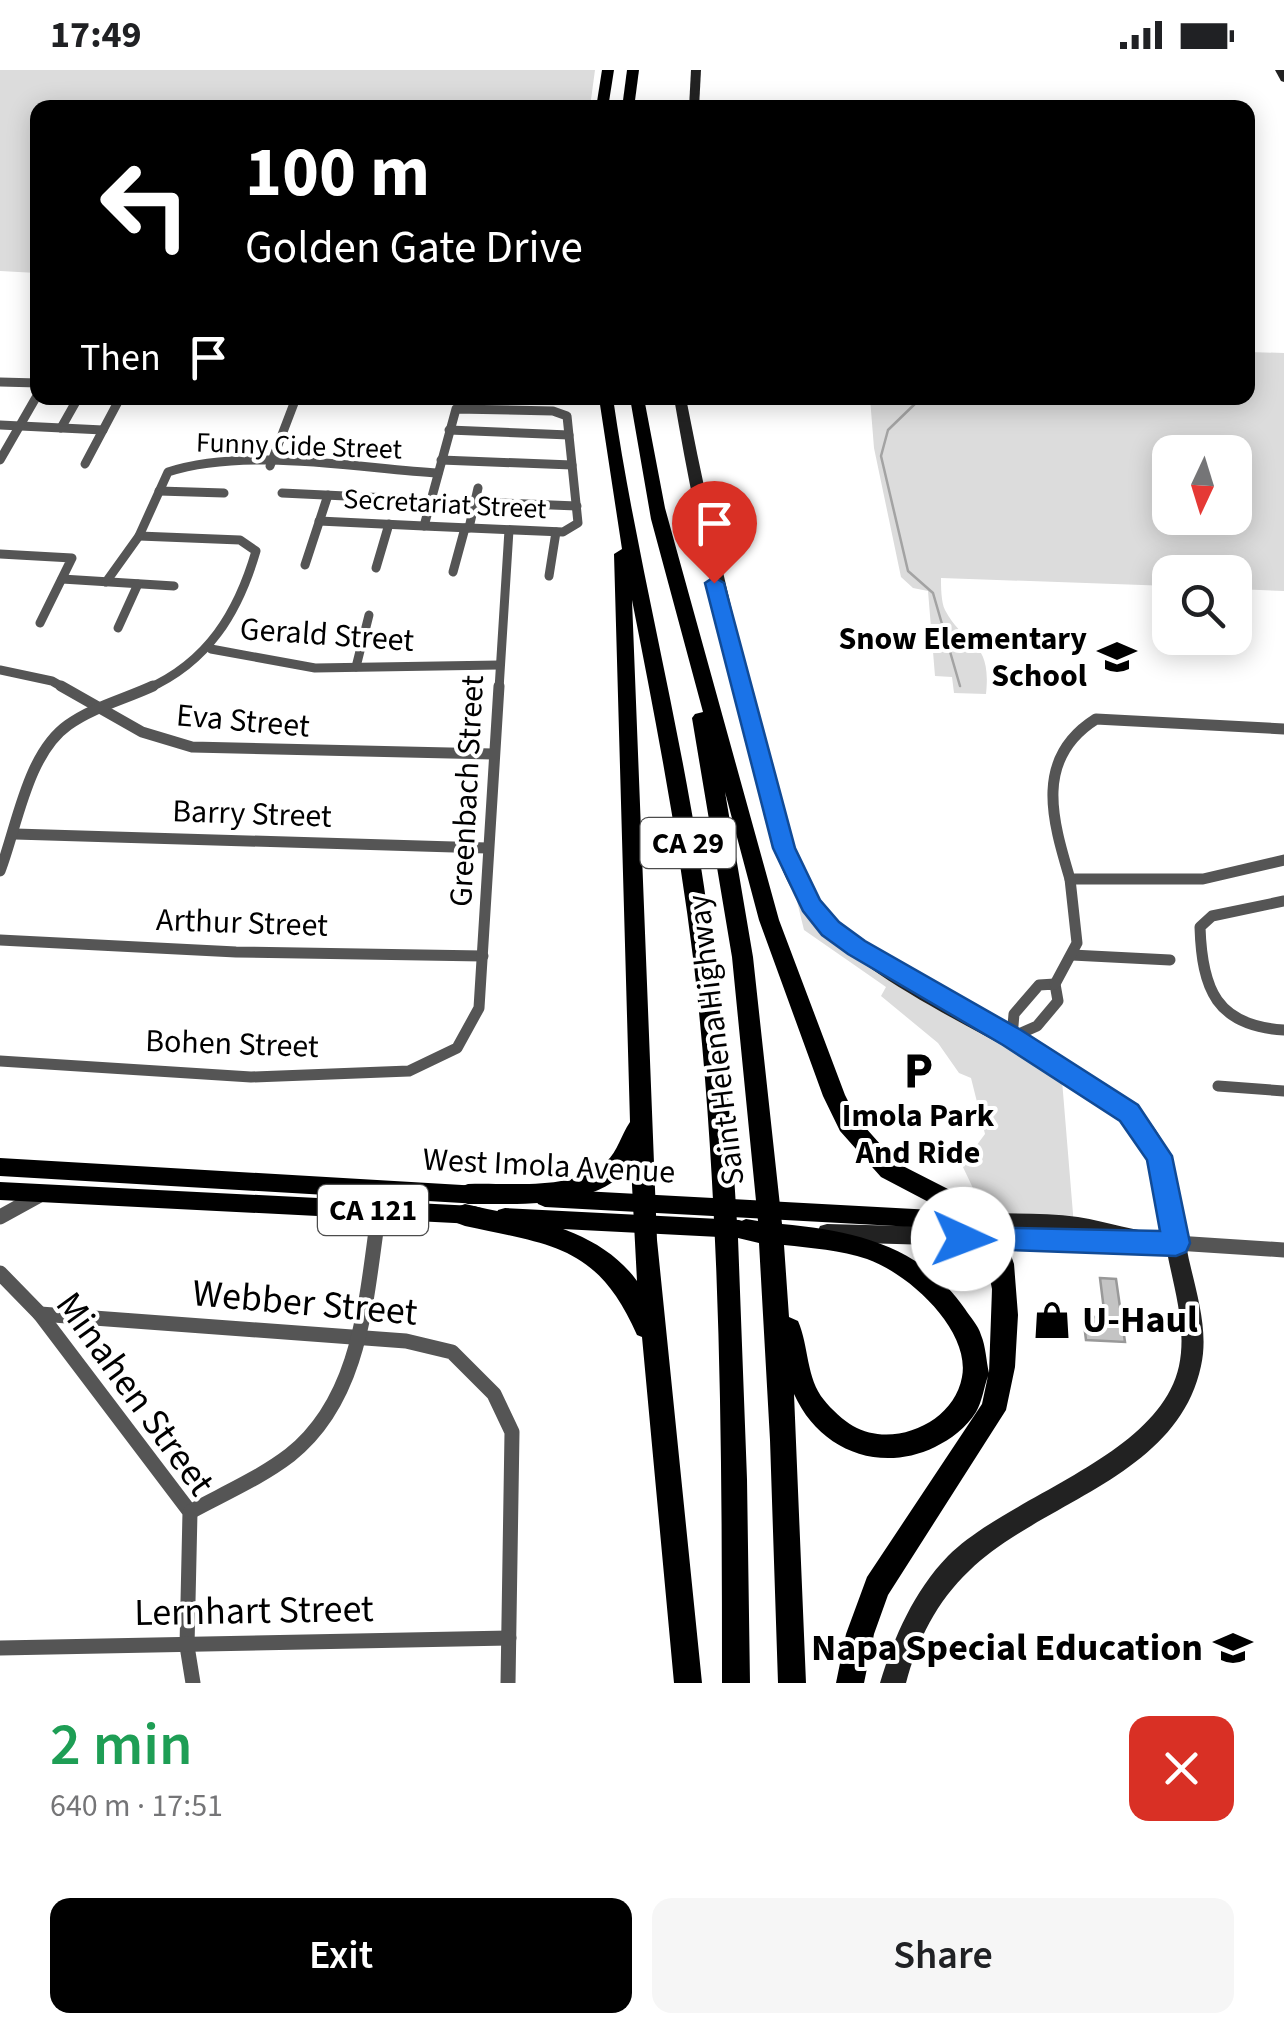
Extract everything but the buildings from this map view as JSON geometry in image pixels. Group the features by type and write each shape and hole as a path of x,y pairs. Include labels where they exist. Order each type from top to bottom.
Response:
{"highway":[{"path":"603,100 608,70"},
{"path":"629,100 633,70"},
{"name":"Saint Helena Highway","path":"607,405 620,497 693,880 723,1194 736,1238 736,1683"},
{"name":"Saint Helena Highway","path":"639,405 729,860 774,1249 792,1683"},
{"name":"CA 121","path":"466,1205 580,1187 606,1179 625,1162 640,1113 620,497"},
{"path":"657,508 769,920 834,1096 865,1147 890,1170 994,1232 1003,1380 993,1410 877,1587 860,1634 850,1683"},
{"path":"640,1113 644,1214 688,1683"},
{"path":"466,1205 586,1248 622,1274 641,1310 659,1371"},
{"name":"CA 121","path":"736,1238 867,1248 898,1262 929,1284 957,1315 974,1347 976,1378 970,1403 959,1419 918,1444 885,1447 860,1442 828,1424 808,1398 798,1372 774,1249"}],"main road":[{"name":"West Imola Avenue","path":"0,1167 466,1205 994,1232"},
{"name":"West Imola Avenue","path":"0,1191 379,1210 466,1205"},
{"name":"West Imola Avenue","path":"644,1214 736,1238"}],"street":[{"path":"694,100 696,70"},
{"path":"1280,70 1284,79"},
{"path":"0,382 30,383"},
{"path":"0,460 31,405"},
{"path":"61,428 74,405"},
{"path":"85,464 116,405"},
{"path":"270,466 293,405"},
{"path":"681,405 720,604 795,878 831,928 857,948 1116,1103 1149,1135 1168,1181 1191,1346 1189,1370 1163,1422 1136,1445 1002,1530 958,1565 923,1611 893,1683"},
{"name":"Secretariat Street","path":"319,521 556,532 578,523 567,416 553,411 466,407 452,414 450,430"},
{"path":"0,425 103,430"},
{"path":"424,526 450,430 568,435"},
{"path":"441,460 572,465"},
{"name":"Funny Cide Street","path":"106,582 138,536 168,472 176,466 438,473"},
{"path":"454,572 478,488"},
{"path":"158,491 224,494"},
{"path":"282,493 431,500"},
{"path":"305,565 328,495"},
{"path":"475,502 576,506"},
{"path":"376,568 389,524"},
{"name":"Greenbach Street","path":"457,1048 476,1022 483,956 509,530"},
{"path":"549,576 556,532"},
{"path":"0,871 52,739 63,728 100,709 169,680 211,648 239,600 256,551 240,540 138,536"},
{"path":"0,554 72,558 40,623"},
{"path":"62,579 174,586"},
{"path":"118,628 138,584"},
{"path":"356,667 369,615"},
{"name":"Gerald Street","path":"211,648 259,662 356,667 499,665"},
{"name":"Eva Street","path":"2,670 52,681 142,732 192,747 493,754"},
{"path":"1012,1038 1037,1026 1058,1001 1055,984 1072,955 1078,920 1058,841 1053,774 1060,746 1078,727 1096,719 1284,728"},
{"name":"Barry Street","path":"15,834 487,848"},
{"path":"1070,879 1203,880 1284,860"},
{"path":"1284,902 1212,916 1200,927 1202,973 1226,1014 1268,1031 1284,1030"},
{"name":"Arthur Street","path":"0,940 236,952 483,956"},
{"path":"1072,955 1170,960"},
{"path":"1012,1038 1014,1014 1038,985 1055,984"},
{"name":"Bohen Street","path":"0,1061 251,1076 374,1074 409,1071 457,1048"},
{"path":"1218,1086 1284,1090"},
{"path":"0,1218 43,1193"},
{"path":"190,1512 261,1473 315,1432 345,1385 357,1339 379,1210"},
{"name":"West Imola Avenue","path":"736,1238 994,1232 1176,1243"},
{"path":"1176,1243 1284,1250"},
{"name":"Minahen Street","path":"0,1273 40,1314 190,1512 187,1646 192,1683"},
{"name":"Webber Street","path":"40,1314 406,1340 452,1352 494,1394 512,1432 508,1683"},
{"name":"Lernhart Street","path":"0,1648 509,1638"}],"shaded area":[{"path":"0,70 595,70 591,100 30,100 30,273 0,271"},
{"path":"1255,352 1284,353 1284,591 1252,590 1252,555 1152,555 1152,585 941,578 945,610 981,653 987,676 986,694 954,693 952,677 935,676 928,591 913,588 901,577 874,448 871,405 1255,405"},
{"path":"784,848 831,928 1061,1068 1074,1226 989,1222 962,1165 985,1134 971,1078 959,1073 938,1043 881,996 886,987 804,930"}],"waterway":[{"path":"914,405 888,430 881,456 908,571 933,593 960,686"}],"place":[{"name":"Snow Elementary School","path":"1117,657"},
{"name":"Imola Park And Ride","path":"918,1071"},
{"name":"U-Haul","path":"1052,1320"},
{"name":"Napa Special Education","path":"1233,1648"}],"route":[{"path":"714,583 784,848 811,905 831,928 857,948 1012,1038 1129,1113 1149,1135 1168,1181 1176,1243 963,1239"}]}
